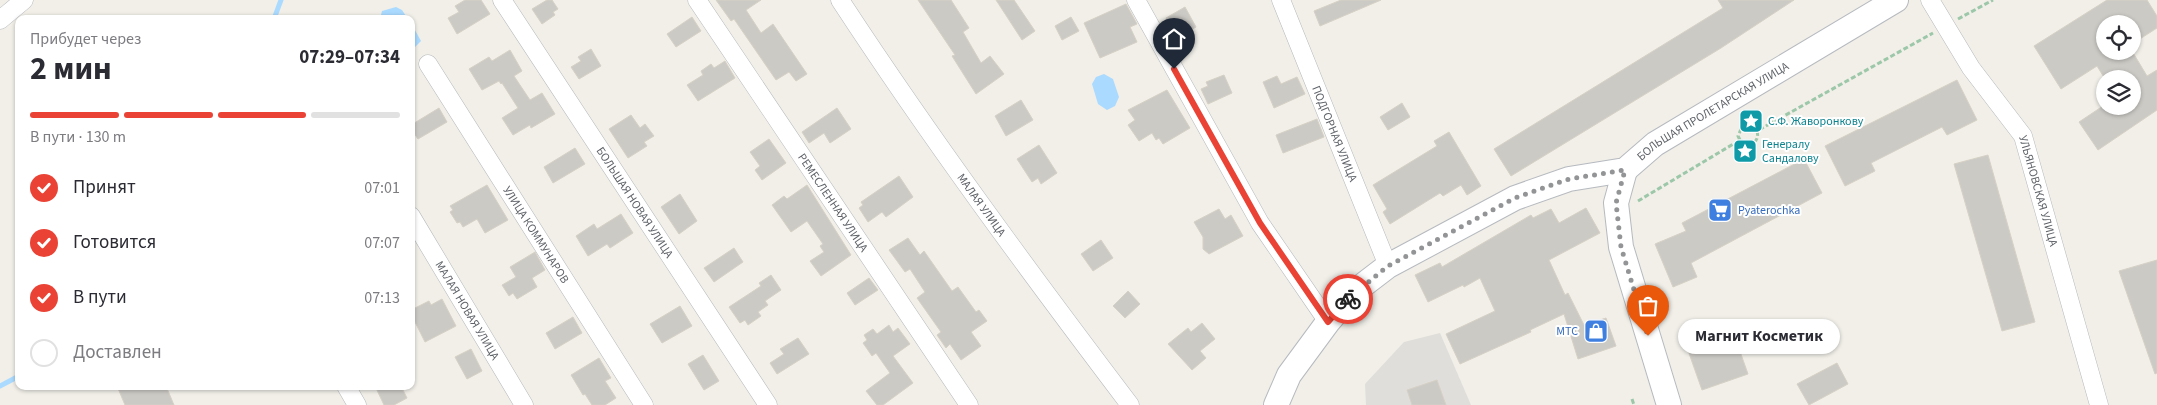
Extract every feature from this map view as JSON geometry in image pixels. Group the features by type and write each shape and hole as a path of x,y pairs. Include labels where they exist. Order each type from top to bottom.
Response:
{"main road":[{"name":"БОЛЬШАЯ ПРОЛЕТАРСКАЯ УЛИЦА","path":"1276,405 1290,375 1328,322 1354,292 1388,266 1515,198 1569,179 1625,170 1654,144 1896,0"},
{"path":"1625,170 1616,203 1621,247 1669,405"}],"street":[{"path":"0,20 24,0"},
{"name":"БОЛЬШАЯ НОВАЯ УЛИЦА","path":"502,0 768,405"},
{"name":"РЕМЕСЛЕННАЯ УЛИЦА","path":"698,0 969,405"},
{"name":"МАЛАЯ УЛИЦА","path":"840,0 918,116 1061,314 1130,405"},
{"path":"1136,0 1260,223 1328,322"},
{"name":"ПОДГОРНАЯ УЛИЦА","path":"1281,0 1388,266"},
{"name":"УЛЬЯНОВСКАЯ УЛИЦА","path":"1930,0 1971,68 2023,136 2099,405"},
{"name":"УЛИЦА КОММУНАРОВ","path":"428,64 644,405"},
{"name":"МАЛАЯ НОВАЯ УЛИЦА","path":"415,223 524,405"},
{"path":"348,390 357,405"}],"path":[{"path":"1757,131 1993,0"},
{"path":"1750,126 1757,131 1757,139 1750,145 1740,140 1738,136 1742,127 1750,126"},
{"path":"1635,202 1740,140"},
{"path":"1632,399 1634,405"}],"shaded area":[{"path":"1440,333 1471,405 1366,405 1365,384 1404,342"}],"water":[{"path":"396,7 402,10 405,15 381,15 382,11"},
{"path":"415,30 421,41 415,47"},
{"path":"1104,74 1113,79 1119,97 1115,106 1107,110 1098,104 1092,84 1096,77"}],"building":[{"path":"465,0 481,0 490,14 457,34 448,18 459,12 455,6"},
{"path":"547,0 552,0 558,9 553,12 555,15 542,24 532,9"},
{"path":"716,0 761,0 746,10 761,33 773,24 807,74 796,81 789,72 776,80 734,19 731,21"},
{"path":"918,0 951,0 969,28 963,32 981,63 990,56 1004,74 976,94 952,56 955,55"},
{"path":"996,0 1014,0 1035,31 1022,40"},
{"path":"1341,0 1381,0 1320,26 1314,11"},
{"path":"1718,0 1794,0 1721,48 1511,176 1494,149 1723,8"},
{"path":"2107,0 2147,0 2157,16 2157,28 2141,38 2141,15 2096,15 2096,60 2137,60 2147,76 2157,70 2157,110 2098,150 2079,122 2096,111 2096,115 2141,115 2141,70 2099,70 2097,66 2061,89 2034,46"},
{"path":"1126,4 1137,24 1130,27 1137,42 1100,58 1084,23"},
{"path":"1185,7 1196,27 1177,38 1166,18"},
{"path":"692,17 701,31 676,47 667,34"},
{"path":"1071,17 1079,31 1062,40 1055,26"},
{"path":"591,49 601,66 579,79 571,67 581,61 578,57"},
{"path":"510,50 522,71 514,76 530,100 542,93 555,114 531,128 530,125 513,135 502,118 518,108 502,83 499,81 482,90 469,69 489,57 492,61"},
{"path":"725,61 735,78 698,101 687,85 703,75 701,71 711,64 714,68"},
{"path":"1224,75 1232,93 1208,104 1201,89 1208,86 1206,82"},
{"path":"1277,76 1281,84 1297,77 1305,94 1274,108 1263,82"},
{"path":"1957,80 1977,120 1947,135 1942,127 1871,163 1875,171 1845,186 1825,146"},
{"path":"1167,90 1190,128 1163,144 1159,138 1156,140 1152,133 1139,141 1128,125 1135,120 1128,110"},
{"path":"1021,100 1033,120 1006,136 995,116"},
{"path":"1402,103 1410,117 1388,130 1380,117"},
{"path":"439,108 447,122 418,139 415,135 415,123"},
{"path":"837,108 851,129 830,143 824,133 809,143 802,132"},
{"path":"631,115 640,128 645,124 654,136 644,142 647,146 628,158 609,129"},
{"path":"1317,119 1324,137 1283,153 1276,135"},
{"path":"1449,132 1481,186 1467,195 1461,185 1443,196 1440,193 1390,224 1383,212 1387,209 1373,185 1437,146 1434,141"},
{"path":"769,139 786,163 762,180 755,170 760,166 750,152"},
{"path":"1039,145 1057,173 1041,184 1038,178 1032,182 1017,159"},
{"path":"575,148 585,164 553,183 544,167"},
{"path":"1988,155 2035,322 2002,331 1954,164"},
{"path":"1804,159 1822,193 1691,263 1697,277 1673,287 1655,244 1686,231 1682,223"},
{"path":"899,176 913,197 886,217 882,212 868,222 859,208 863,205 861,202"},
{"path":"487,185 508,220 485,233 477,219 463,227 460,222 457,223 450,212 453,210 450,206"},
{"path":"807,185 851,255 821,276 810,261 824,252 820,246 823,244 807,221 791,232 772,205 784,196 787,199"},
{"path":"680,194 697,221 679,234 661,207"},
{"path":"1586,208 1600,233 1549,260 1565,295 1568,293 1584,325 1606,318 1616,346 1578,359 1564,314 1530,330 1531,332 1460,364 1446,334 1495,311 1480,278 1428,302 1415,275 1440,263 1442,267 1531,215 1533,218 1551,209 1559,223"},
{"path":"1219,209 1225,219 1231,215 1243,236 1209,254 1203,249 1203,237 1194,222"},
{"path":"621,214 633,233 610,248 607,244 588,256 576,236 594,224 597,229"},
{"path":"908,238 920,255 924,251 952,291 958,287 976,312 979,310 987,321 971,332 981,346 961,360 950,344 946,348 937,335 941,332 917,298 925,292 910,269 905,272 889,250"},
{"path":"1101,240 1113,258 1093,271 1081,254"},
{"path":"734,248 743,262 714,282 704,268"},
{"path":"535,252 545,270 532,278 537,287 517,299 513,293 509,296 502,285 516,277 510,267"},
{"path":"2157,260 2157,373 2155,374 2119,271"},
{"path":"771,275 781,290 765,301 768,305 758,312 761,316 748,325 745,320 740,323 729,307 761,286 759,283"},
{"path":"869,278 878,290 855,305 847,293"},
{"path":"1128,291 1140,304 1125,318 1113,306"},
{"path":"442,299 456,326 425,342 415,322 415,308 429,301 431,305"},
{"path":"680,306 692,326 662,343 650,324"},
{"path":"573,317 582,333 555,349 546,333"},
{"path":"1202,323 1215,339 1200,351 1206,358 1192,370 1168,344 1188,328 1191,332"},
{"path":"889,325 893,332 898,328 910,344 893,356 913,383 883,405 877,405 866,391 890,373 876,353 872,356 863,343 867,340 864,335 873,329 877,334"},
{"path":"1731,326 1748,374 1702,390 1685,342"},
{"path":"798,338 809,354 777,374 770,363 784,354 780,349"},
{"path":"471,349 482,371 467,379 455,357"},
{"path":"703,355 719,381 704,390 688,364"},
{"path":"599,358 611,378 605,381 616,398 605,405 592,405 585,394 583,395 571,375"},
{"path":"1837,363 1848,384 1809,405 1797,384"},
{"path":"1437,380 1446,405 1412,405 1407,390"},
{"path":"119,390 168,390 174,405 125,405"},
{"path":"377,390 403,390 407,398 394,405 384,405"}],"waterway":[{"path":"275,15 281,0"},
{"path":"0,386 15,378"}],"way so far":[{"path":"1348,299 1354,292 1388,266 1515,198 1569,179 1625,170 1616,203 1621,247 1648,336"}],"place":[{"name":"С.Ф. Жаворонкову","path":"1751,121"},
{"name":"Генералу Сандалову","path":"1745,151"},
{"name":"Pyaterochka","path":"1720,210"},
{"name":"МТС","path":"1596,331"},
{"name":"Магнит Косметик","path":"1648,336"}],"route":[{"path":"1174,69 1260,223 1328,322 1348,299"}]}
